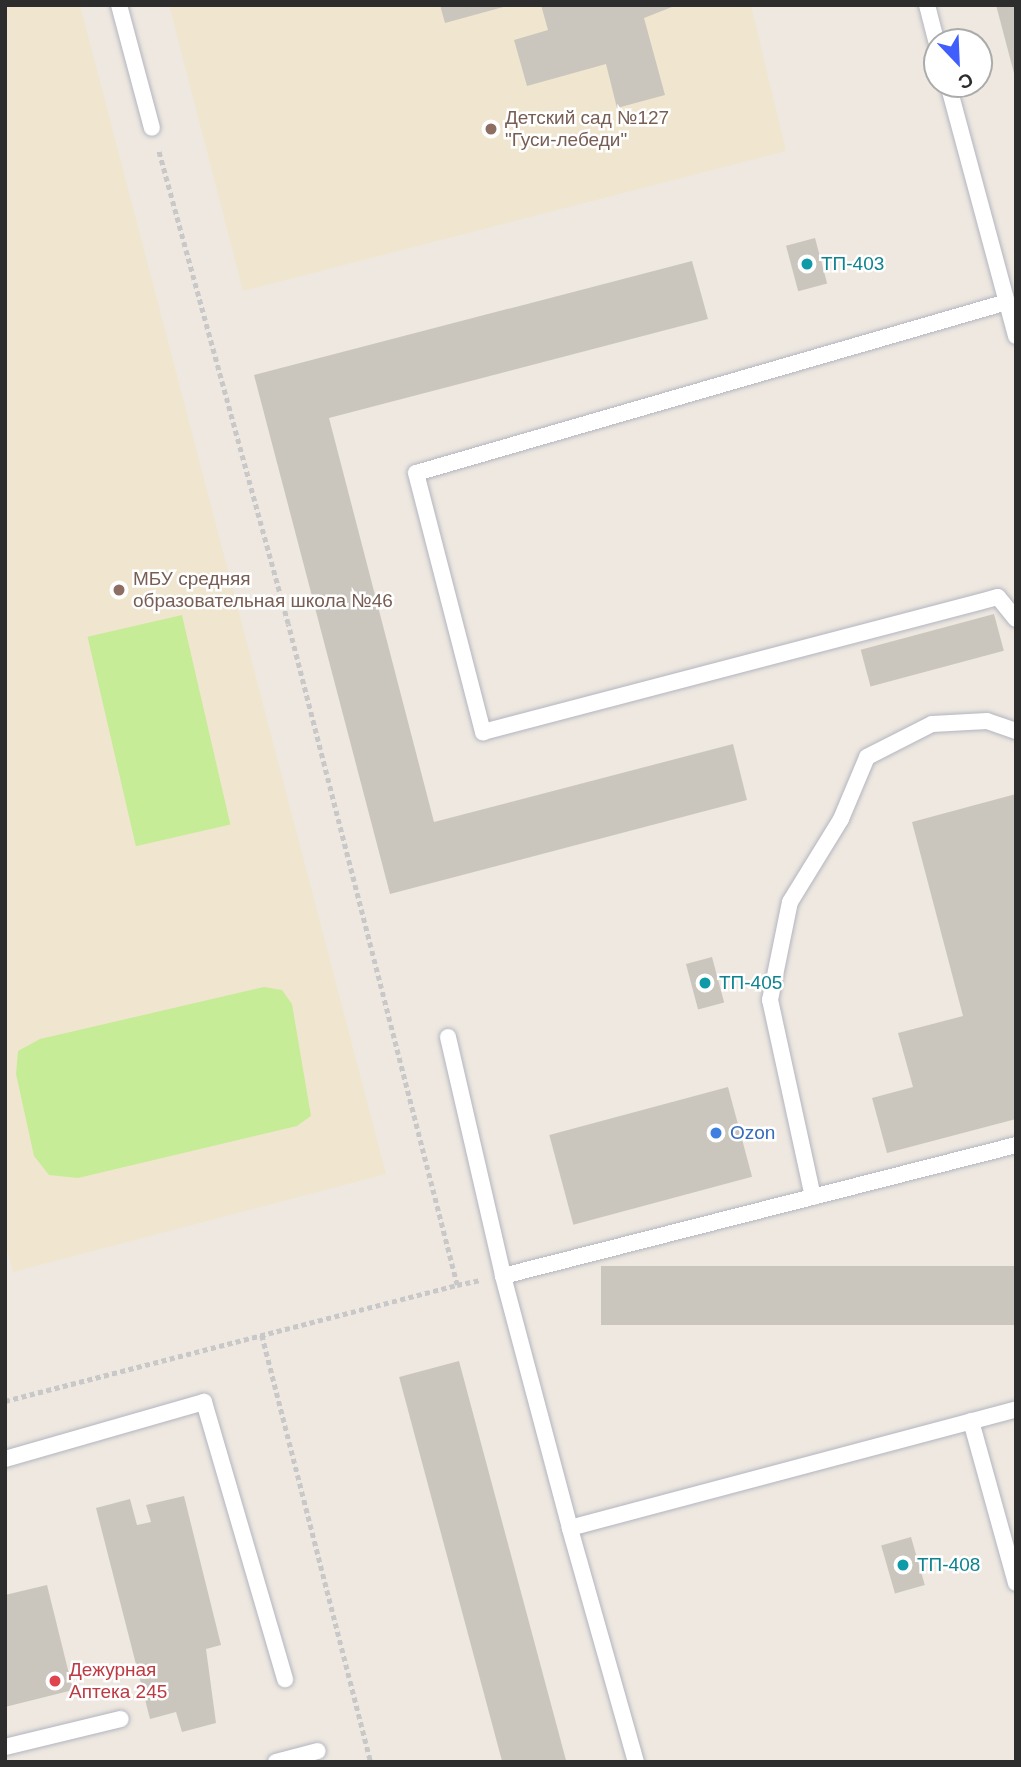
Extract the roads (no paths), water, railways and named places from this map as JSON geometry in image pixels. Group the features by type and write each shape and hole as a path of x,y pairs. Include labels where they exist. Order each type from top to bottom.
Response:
{"lane":[{"path":"119,5 152,128"},
{"path":"927,5 933,28"},
{"path":"952,98 1016,336"},
{"path":"1007,302 416,473 483,732 998,597 1016,619"},
{"path":"813,1197 770,1000 790,902 841,819 867,757 932,724 987,721 1016,731"},
{"path":"448,1037 503,1276 636,1762"},
{"path":"503,1276 1016,1145"},
{"path":"5,1459 204,1402 285,1679"},
{"path":"570,1528 1016,1409"},
{"path":"971,1420 1016,1583"},
{"path":"5,1747 121,1719"},
{"path":"276,1762 318,1751"}],"place":[{"name":"Детский сад №127 \"Гуси-лебеди\"","path":"491,129"},
{"name":"ТП-403","path":"807,264"},
{"name":"МБУ средняя образовательная школа №46","path":"119,590"},
{"name":"ТП-405","path":"705,983"},
{"name":"Ozon","path":"716,1133"},
{"name":"ТП-408","path":"903,1565"},
{"name":"Дежурная Аптека 245","path":"55,1681"}]}
